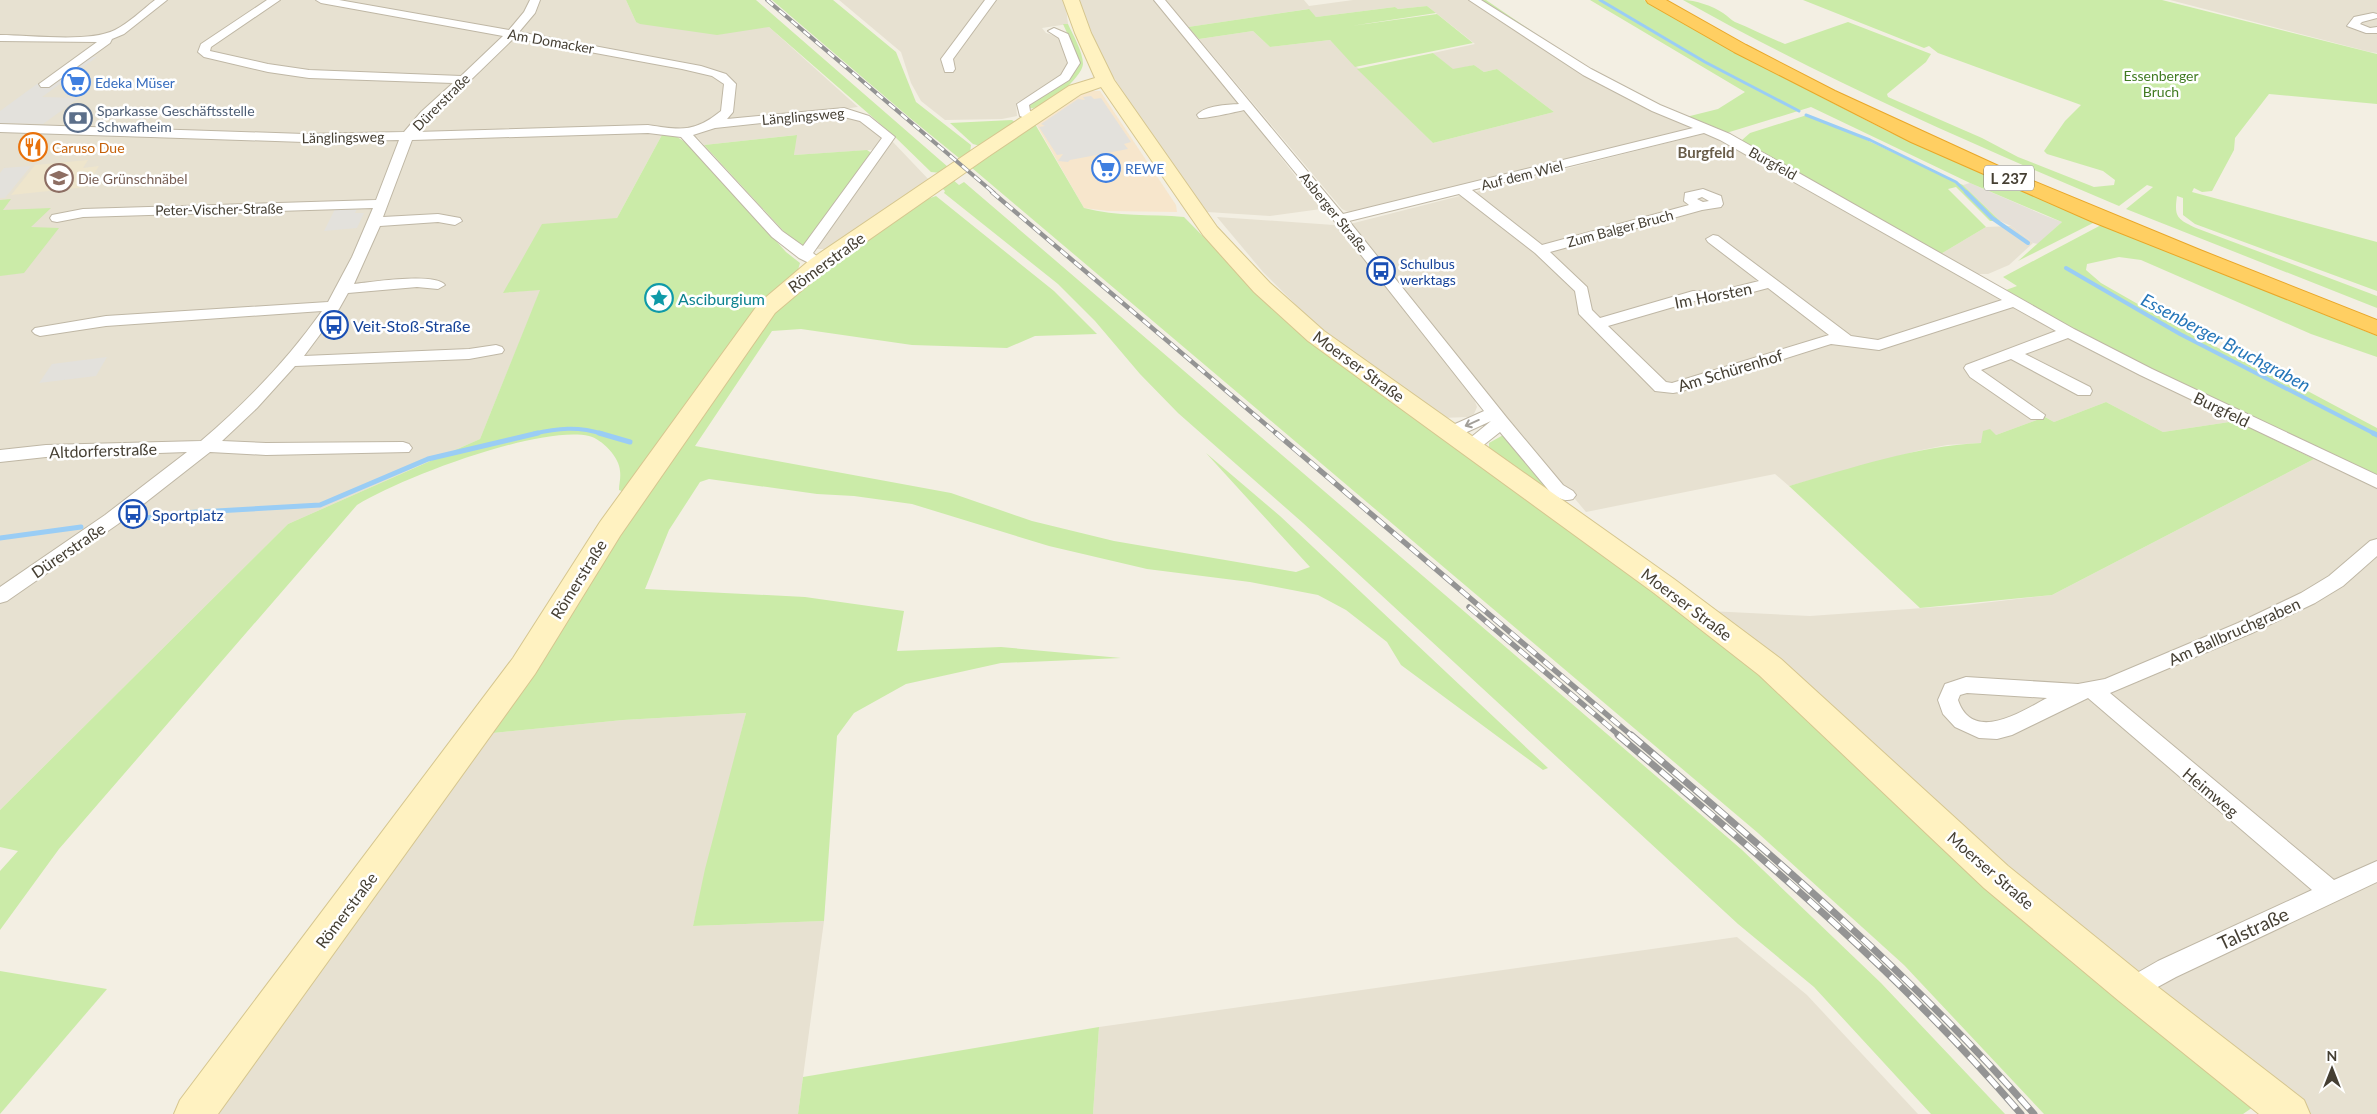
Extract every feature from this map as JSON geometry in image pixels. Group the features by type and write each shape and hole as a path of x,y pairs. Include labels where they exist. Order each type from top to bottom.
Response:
{"highway":[{"name":"L 237","path":"1654,0 1780,70 1936,145 2122,225 2377,328"},
{"name":"L 237","path":"1672,0 1832,86 1972,151 2131,218 2377,316"}],"street":[{"path":"0,38 88,40 107,37 120,32 162,0"},
{"path":"274,0 205,46 204,52 248,64 294,72 463,80"},
{"name":"Am Domacker","path":"321,0 682,64 721,76 728,80 730,84 727,112 713,124"},
{"name":"Dürerstraße","path":"0,596 84,541 138,502 246,410 291,361 334,306 344,289 374,222 412,128 528,16 535,0"},
{"path":"949,69 947,60 991,0"},
{"path":"1070,0 1105,80"},
{"name":"Asberger Straße","path":"1159,0 1340,219 1497,417 1557,489 1567,495"},
{"name":"Burgfeld","path":"1474,0 1593,75 1635,98 1725,137 2069,332 2146,372 2377,482"},
{"path":"2377,3 2375,19 2358,19 2353,26 2370,31 2377,30"},
{"path":"1035,118 1024,113 1023,104 1065,77 1074,63 1064,36 1054,31"},
{"path":"45,84 106,41 107,37"},
{"name":"Römerstraße","path":"194,1114 524,666 610,529 767,308 786,290 812,259 1035,118 1075,90 1105,80"},
{"name":"Moerser Straße","path":"1105,80 1184,192 1195,211 1251,277 1316,336 1664,586 1770,667 1996,877 2132,989 2290,1114"},
{"path":"1203,115 1213,111 1248,106"},
{"name":"Länglingsweg","path":"0,128 239,137 568,133 648,129 685,134 713,124 836,111 851,112 864,116 889,136 812,259"},
{"name":"Auf dem Wiel","path":"1340,219 1704,129"},
{"path":"685,134 777,234 812,259"},
{"name":"Am Schürenhof","path":"1463,190 1540,250 1582,290 1584,311 1660,387 1673,388 1830,339 1879,345 2016,301"},
{"name":"Peter-Vischer-Straße","path":"57,218 83,213 381,204"},
{"name":"Zum Balger Bruch","path":"1540,250 1700,206"},
{"path":"374,222 438,218 455,220"},
{"name":"Im Horsten","path":"1713,239 1846,340"},
{"name":"Im Horsten","path":"1597,324 1693,296 1715,296 1772,282"},
{"path":"344,289 416,283 438,285"},
{"path":"40,331 106,321 334,306"},
{"path":"2037,415 1976,374 1972,368 2069,332"},
{"path":"291,361 469,354 496,350"},
{"path":"2011,353 2084,391"},
{"path":"1460,440 1497,417"},
{"path":"1460,440 1497,417"},
{"path":"206,446 266,449 403,448"},
{"name":"Altdorferstraße","path":"0,456 46,451 206,446"},
{"name":"Am Ballbruchgraben","path":"2085,691 1966,685 1952,690 1948,700 1955,714 1965,723 1977,729 1994,732 2005,729 2085,691 2108,686 2245,628 2308,598 2336,581 2377,546"},
{"name":"Heimweg","path":"2085,691 2331,892"},
{"name":"Talstraße","path":"2132,989 2167,969 2377,871"}],"shaded area":[{"path":"0,0 626,0 636,22 769,27 858,107 842,109 892,141 931,182 825,249 811,249 884,149 794,155 796,135 704,145 698,138 663,133 617,218 504,293 541,289 480,439 288,524 0,810"},
{"path":"839,0 1065,0 1068,24 1042,28 1046,33 1059,37 1069,62 1067,70 1055,81 1016,103 1017,116 1002,119 945,120 921,101 911,83 901,52"},
{"path":"1077,0 1153,0 1224,84 1321,209 1270,216 1207,212 1134,109 1107,67"},
{"path":"1166,0 1304,0 1309,6 1353,0 1470,0 1691,127 1351,212 1346,211 1342,209 1199,39 1253,31 1270,47 1330,40 1433,143 1554,112 1497,69 1484,72 1474,65 1453,70 1433,53 1475,44 1427,6 1398,9 1395,7 1316,17 1308,9 1188,27"},
{"path":"2170,0 2377,0 2377,53 2370,52"},
{"path":"90,57 97,57 42,97 79,98 43,124 0,123 0,111 37,84 52,85"},
{"path":"1100,91 1176,205 1177,212 1108,211 1084,208 1036,124 1080,93"},
{"path":"1091,96 1094,99 1101,98 1131,142 1124,144 1128,149 1070,160 1068,162 1058,161 1063,154 1057,155 1039,127 1045,126 1041,124 1078,99 1085,100 1083,97"},
{"path":"1706,133 2071,337 2236,421 2163,432 2106,402 2054,422 2045,417 1996,435 1981,443 1947,445 1917,451 1789,486 1775,474 1586,512 1486,393 1473,396 1477,407 1474,414 1468,417 1442,418 1322,331 1263,272 1217,217 1334,225 1354,223"},
{"name":"Die Grünschnäbel","path":"88,160 83,168 99,166 86,187 11,195 35,165"},
{"path":"31,166 5,198 0,198 0,173 4,168"},
{"path":"1970,183 2062,222 2038,244 2033,243 2011,226 2000,221 1963,185"},
{"path":"335,209 357,209 355,213 364,213 357,228 324,231"},
{"path":"2011,226 2033,243 2009,265 1988,274 1973,274 1939,255 1986,227"},
{"path":"107,357 96,376 39,383 52,364"},
{"path":"2314,459 2377,488 2377,1114 2305,1114 2104,956 1709,611 1810,616 1966,605 2052,595"},
{"path":"746,713 693,926 824,921 798,1114 209,1114 483,734 623,720"},
{"path":"1737,937 1807,995 1918,1114 1093,1114 1099,1027"}],"green space":[{"path":"626,0 756,0 948,167 941,173 931,172 893,135 769,27 717,35 640,24 636,22"},
{"path":"772,0 833,0 896,52 916,102 971,145 970,153 959,158"},
{"path":"1478,0 1486,0 1564,53 1606,78 1686,117 1718,109 1745,92 1590,0 1644,0 1725,47 1889,132 2095,222 2018,261 2062,222 1970,183 1811,107 1723,134 1628,93"},
{"name":"Essenberger Bruch","path":"1683,0 1693,1 1719,10 1735,22 1785,44 1848,22 1931,54 1926,62 1887,94 1888,97 1982,138 2018,157 2094,187 2114,185 2115,180 2103,171 2047,154 2044,151 2065,121 2081,105 1938,53 1929,46 1924,48 1803,0 2162,0 2377,54 2377,104 2269,94 2235,138 2234,150 2212,191 2202,192 2194,188 2192,192 2377,242 2377,291 2195,224 2183,215 2183,198 2177,196 2176,209 2181,219 2196,228 2377,296 2377,308 2126,209 2153,187 2147,185 2119,206 2008,159 1844,84"},
{"path":"1427,6 1436,13 1351,26 1437,14 1473,43 1355,67 1330,40 1270,47 1253,31 1199,39 1188,27 1309,9 1316,17 1395,7 1398,9"},
{"path":"1063,24 1068,24 1080,49 1083,59 1081,70 1076,78 1059,94 1041,105 1026,108 1026,105 1073,73 1068,35"},
{"path":"1433,53 1453,69 1474,65 1484,72 1497,69 1554,112 1433,143 1357,69"},
{"path":"1807,115 1843,129 1963,185 2000,221 1990,221 1956,187 1948,189 1986,227 1939,255 1745,144 1742,140 1750,133"},
{"path":"1012,120 1016,123 980,146 973,144 950,123"},
{"path":"1035,124 1084,208 1121,214 1184,217 1244,278 1657,589 2262,1101 2243,1114 2044,1114 1904,965 1758,833 972,168"},
{"path":"663,133 674,135 691,146 786,252 800,263 798,270 773,293 627,493 619,490 619,466 614,455 605,445 589,436 566,435 538,438 471,456 405,481 357,505 59,849 0,930 0,871 18,851 0,847 0,810 288,524 480,439 540,290 503,293 542,224 617,218"},
{"path":"797,135 794,155 867,150 873,154 809,243 802,246 788,236 704,145"},
{"path":"952,179 959,185 964,182 1741,849 1881,983 2005,1114 1931,1114 1814,987 1738,924 1303,523 1178,413 1140,374 1095,321 1058,284 944,193 945,191 941,187"},
{"path":"936,196 1054,291 1097,334 1035,336 1007,348 912,345 801,329 772,331 695,446 951,493 1032,521 1114,541 1296,572 1310,567 1206,453 1280,516 1548,768 1543,770 1401,665 1387,642 1346,610 1318,595 1250,582 1147,569 1049,546 912,504 854,496 817,494 709,479 700,482 669,530 645,589 805,597 904,611 897,651 1001,647 1121,658 1001,663 906,684 854,713 837,736 824,921 693,926 705,869 746,713 623,720 483,734 785,296 916,203"},
{"path":"11,199 3,210 51,208 31,227 59,228 24,273 0,276 0,200"},
{"path":"2103,224 2377,336 2377,357 2311,334 2141,260 2119,257 2087,264 2086,270 2101,283 2171,323 2239,359 2268,370 2377,428 2377,477 2142,365 2006,290 2017,286 2003,277"},
{"path":"2106,402 2163,432 2236,421 2314,459 2052,595 1920,608 1789,486 1908,453 1932,448 1981,443 1983,431 1990,429 1996,435 2045,417 2054,422"},
{"path":"1505,434 1551,487 1550,495 1489,450 1489,443"},
{"path":"0,971 107,989 0,1114"},
{"path":"1099,1027 1093,1114 798,1114 803,1077"}],"waterway":[{"name":"Essenberger Bruchgraben","path":"1600,0 1705,62 1799,111"},
{"name":"Essenberger Bruchgraben","path":"1806,115 1870,140 1956,182 1992,218 2028,243"},
{"name":"Essenberger Bruchgraben","path":"2066,268 2180,334 2375,434"},
{"path":"533,434 568,429 594,431 603,434"},
{"path":"131,520 181,513 320,505 428,459 538,433"},
{"path":"599,433 630,442"},
{"path":"0,538 81,527"}],"railway":[{"path":"767,0 994,193"},
{"path":"992,192 1277,434"},
{"path":"1276,433 1632,736"},
{"path":"1469,607 1620,736"},
{"path":"1618,735 1775,870 1878,964 1975,1062 2021,1114"},
{"path":"1631,735 1736,825 1890,964 2034,1114"}],"place":[{"name":"Edeka Müser","path":"76,82"},
{"name":"Sparkasse Geschäftsstelle Schwafheim","path":"78,118"},
{"name":"Caruso Due","path":"33,147"},
{"name":"REWE","path":"1106,168"},
{"name":"Die Grünschnäbel","path":"59,178"},
{"name":"Schulbus werktags","path":"1381,271"},
{"name":"Asciburgium","path":"659,298"},
{"name":"Veit-Stoß-Straße","path":"334,325"},
{"name":"Sportplatz","path":"133,514"}],"district":[{"name":"Burgfeld","path":"1706,152"}]}
